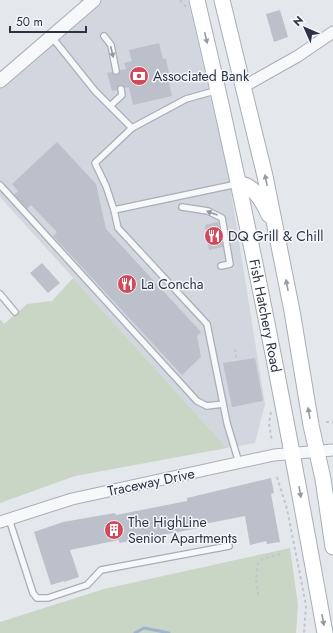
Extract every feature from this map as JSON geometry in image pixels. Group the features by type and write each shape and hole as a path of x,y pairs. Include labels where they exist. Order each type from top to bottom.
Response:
{"main road":[{"name":"Fish Hatchery Road","path":"197,0 239,184 305,452 323,479 333,547"},
{"name":"Fish Hatchery Road","path":"222,0 265,176 276,232 305,452 326,633"},
{"path":"239,184 245,184 255,192 268,212 276,232"}],"street":[{"path":"0,81 94,0"},
{"path":"243,87 298,56 333,32"},
{"name":"Traceway Drive","path":"5,521 72,499 239,463 305,452 333,450"}],"lane":[{"path":"51,36 95,91 132,128"},
{"path":"104,36 110,45 116,71"},
{"path":"110,106 122,95 121,89"},
{"path":"218,90 186,99 132,128 95,163 106,186 118,228 207,324 223,404 239,463"},
{"path":"114,210 239,184"},
{"path":"0,185 197,402 207,406 223,404"},
{"path":"182,207 208,211 222,218 230,264 222,266"},
{"path":"0,294 15,312"},
{"path":"5,521 33,593 37,598 48,598 87,585 101,570 229,546"}],"path":[{"path":"235,349 237,361"},
{"path":"326,422 333,422"},
{"path":"270,432 272,442"},
{"path":"277,477 287,509 306,605 304,633"},
{"path":"258,595 256,579 258,563 262,559 280,554"}],"shaded area":[{"path":"79,0 188,0 228,173 265,404 255,443 227,448 0,197 0,81 85,7"}],"green space":[{"path":"73,278 227,448 75,476 0,503 0,319 4,324 27,304 52,301"},
{"path":"290,548 298,605 296,633 0,633 0,622 104,589"}],"building":[{"path":"280,10 288,37 274,42 266,14"},
{"name":"Associated Bank","path":"159,43 163,59 166,59 170,78 168,79 172,96 133,105 129,87 125,88 120,85 117,90 112,91 107,73 112,72 117,75 120,70 126,69 124,63 132,61 129,50"},
{"name":"La Concha","path":"57,142 96,184 106,229 201,332 197,336 201,357 182,375 53,236 57,232 31,205 27,209 14,195 18,191 12,184"},
{"name":"DQ Grill & Chill","path":"218,222 223,247 209,250 205,225"},
{"path":"42,263 60,283 48,293 30,273"},
{"path":"255,358 263,401 232,407 223,363"},
{"name":"The HighLine Senior Apartments","path":"271,478 274,493 271,494 280,542 267,544 266,541 250,545 245,516 199,525 199,528 119,543 119,540 70,550 79,577 51,585 34,532 63,522 115,513 116,515 187,501 187,498"}],"waterway":[{"path":"135,633 144,628 169,633"}],"place":[{"name":"Associated Bank","path":"139,76"},
{"name":"DQ Grill & Chill","path":"214,236"},
{"name":"La Concha","path":"127,284"},
{"name":"The HighLine Senior Apartments","path":"114,530"}]}
